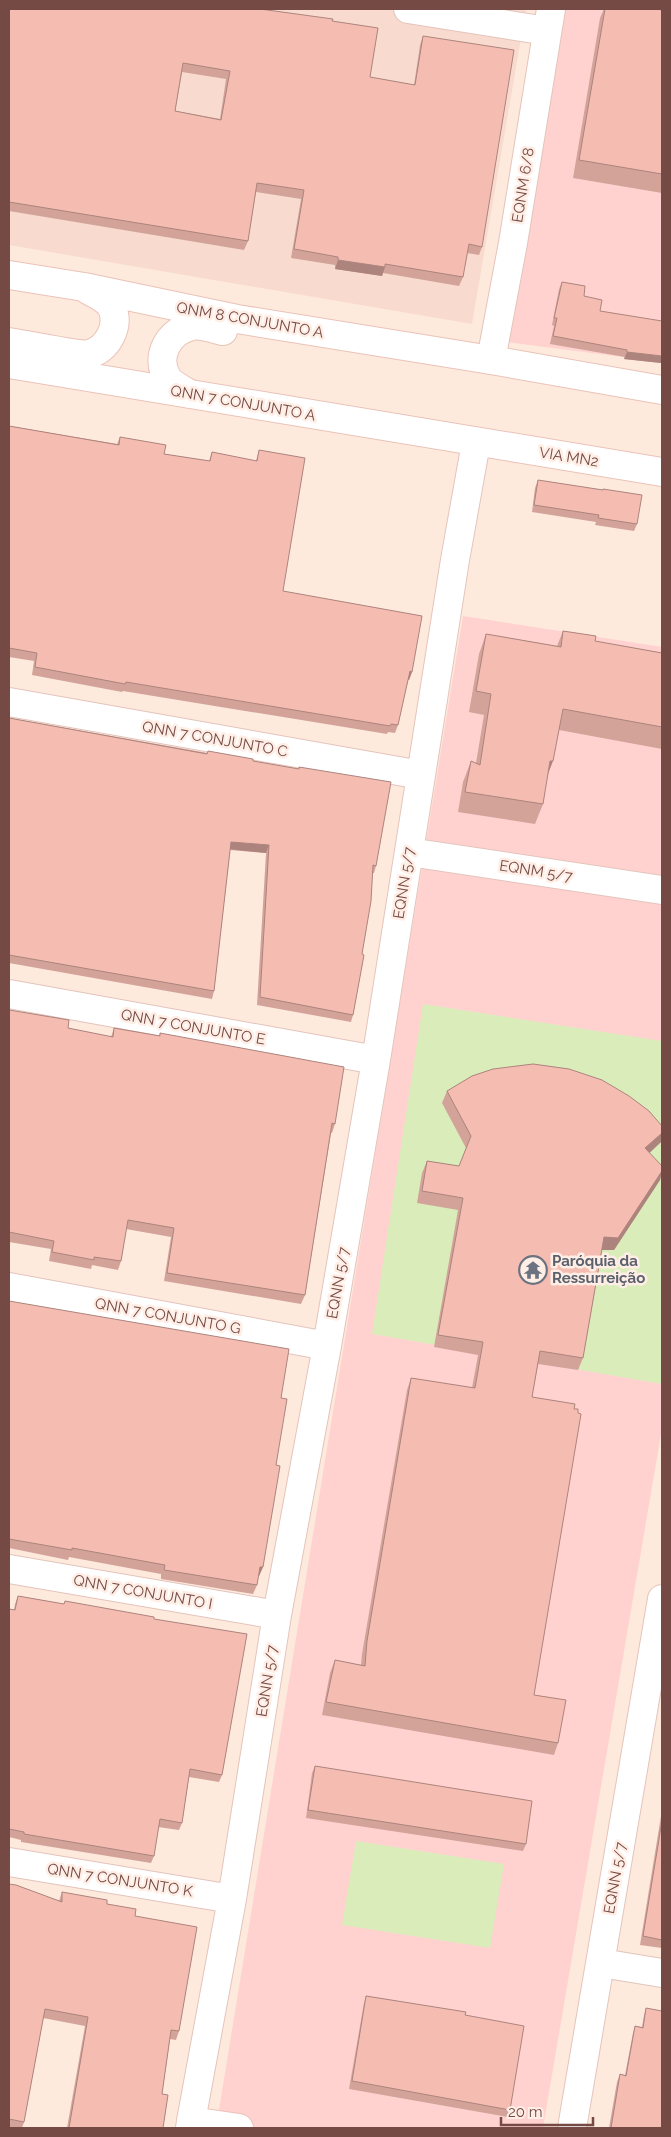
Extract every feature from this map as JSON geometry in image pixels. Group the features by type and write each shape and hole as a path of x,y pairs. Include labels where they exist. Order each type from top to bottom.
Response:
{"street":[{"path":"408,9 549,20"},
{"name":"EQNM 6/8","path":"491,360 513,243 549,20"},
{"name":"QNM 8 CONJUNTO A","path":"9,275 84,287 237,319 491,360"},
{"path":"9,342 88,355 104,346 116,324 112,307 102,298 84,287"},
{"path":"190,394 170,381 163,369 162,359 168,340 175,334 193,325 413,366 518,365"},
{"path":"491,360 662,390"},
{"name":"QNN 7 CONJUNTO A","path":"9,364 476,443"},
{"name":"VIA MN2","path":"476,443 662,472"},
{"name":"EQNN 5/7","path":"191,2125 232,1899 277,1615 327,1346 376,1060 455,560 476,443"},
{"name":"QNN 7 CONJUNTO C","path":"9,702 421,776"},
{"name":"EQNM 5/7","path":"409,852 662,890"},
{"name":"QNN 7 CONJUNTO E","path":"9,994 376,1060"},
{"name":"QNN 7 CONJUNTO G","path":"9,1287 327,1346"},
{"name":"QNN 7 CONJUNTO I","path":"9,1569 277,1615"},
{"name":"EQNN 5/7","path":"572,2128 601,1963 655,1684 662,1599"},
{"name":"QNN 7 CONJUNTO K","path":"9,1862 232,1899"},
{"path":"601,1963 662,1973"},
{"path":"191,2125 239,2128"}],"shaded area":[{"path":"9,9 526,9 472,324 9,245"},
{"path":"565,9 662,9 662,362 506,342"},
{"path":"463,616 662,647 662,1428 543,2128 216,2128"}],"green space":[{"path":"423,1004 662,1041 662,1384 372,1334"},
{"path":"356,1841 504,1864 490,1948 342,1925"}],"building":[{"path":"9,9 260,9 333,19 332,21 378,28 370,77 415,85 423,36 514,50 482,247 469,244 463,277 385,264 385,267 338,260 338,257 294,249 304,190 257,183 248,241 9,202","holes":["183,63 230,71 221,120 175,111"]},
{"path":"605,9 662,10 662,174 579,160"},
{"path":"562,282 585,286 584,296 602,300 600,311 662,321 662,356 627,352 627,350 553,336 557,318 554,318"},
{"path":"9,426 119,445 120,437 166,445 164,454 210,461 212,452 257,461 259,450 305,458 283,591 422,616 412,672 410,671 398,725 391,724 390,726 126,682 125,684 35,667 37,653 9,648"},
{"path":"538,480 642,495 637,524 598,518 599,515 534,505"},
{"path":"563,631 596,636 595,641 662,653 662,727 563,709 553,761 550,761 543,804 465,792 471,761 480,765 491,694 476,691 486,634 561,647"},
{"path":"9,718 207,754 208,751 299,769 299,767 391,782 376,866 373,865 371,901 362,954 364,955 353,1015 260,997 269,845 231,842 214,991 9,955"},
{"path":"9,1010 69,1020 68,1028 113,1037 114,1028 160,1036 160,1033 344,1067 335,1124 332,1123 305,1295 167,1273 174,1228 128,1220 121,1261 94,1257 94,1260 52,1252 54,1241 9,1232"},
{"path":"533,1064 569,1069 602,1080 629,1096 649,1111 662,1126 662,1133 645,1148 662,1166 662,1171 618,1238 604,1237 583,1358 540,1351 532,1397 575,1404 574,1409 578,1409 578,1413 581,1414 534,1695 566,1700 558,1743 326,1702 335,1660 365,1666 367,1641 411,1378 475,1388 483,1342 438,1335 463,1198 422,1191 427,1161 459,1166 471,1136 447,1091 472,1076 493,1069"},
{"path":"9,1301 289,1349 281,1398 287,1399 276,1465 280,1466 263,1567 260,1567 257,1585 164,1570 165,1565 9,1539"},
{"path":"18,1596 64,1604 65,1601 154,1617 154,1619 247,1634 222,1775 190,1769 182,1823 160,1819 154,1856 24,1834 24,1832 9,1829 9,1609 15,1610"},
{"path":"315,1766 532,1801 526,1844 308,1810"},
{"path":"662,1821 662,1940 643,1936"},
{"path":"9,1884 62,1902 62,1892 107,1900 107,1904 136,1909 135,1916 197,1927 179,2031 171,2030 162,2094 168,2095 163,2128 69,2128 88,2017 45,2009 24,2122 9,2119"},
{"path":"366,1996 466,2012 465,2015 524,2026 510,2110 352,2081"},
{"path":"646,2008 662,2011 662,2128 611,2128 620,2074 626,2076 635,2026 643,2028"}],"place":[{"name":"Paróquia da Ressurreição","path":"533,1270"}]}
